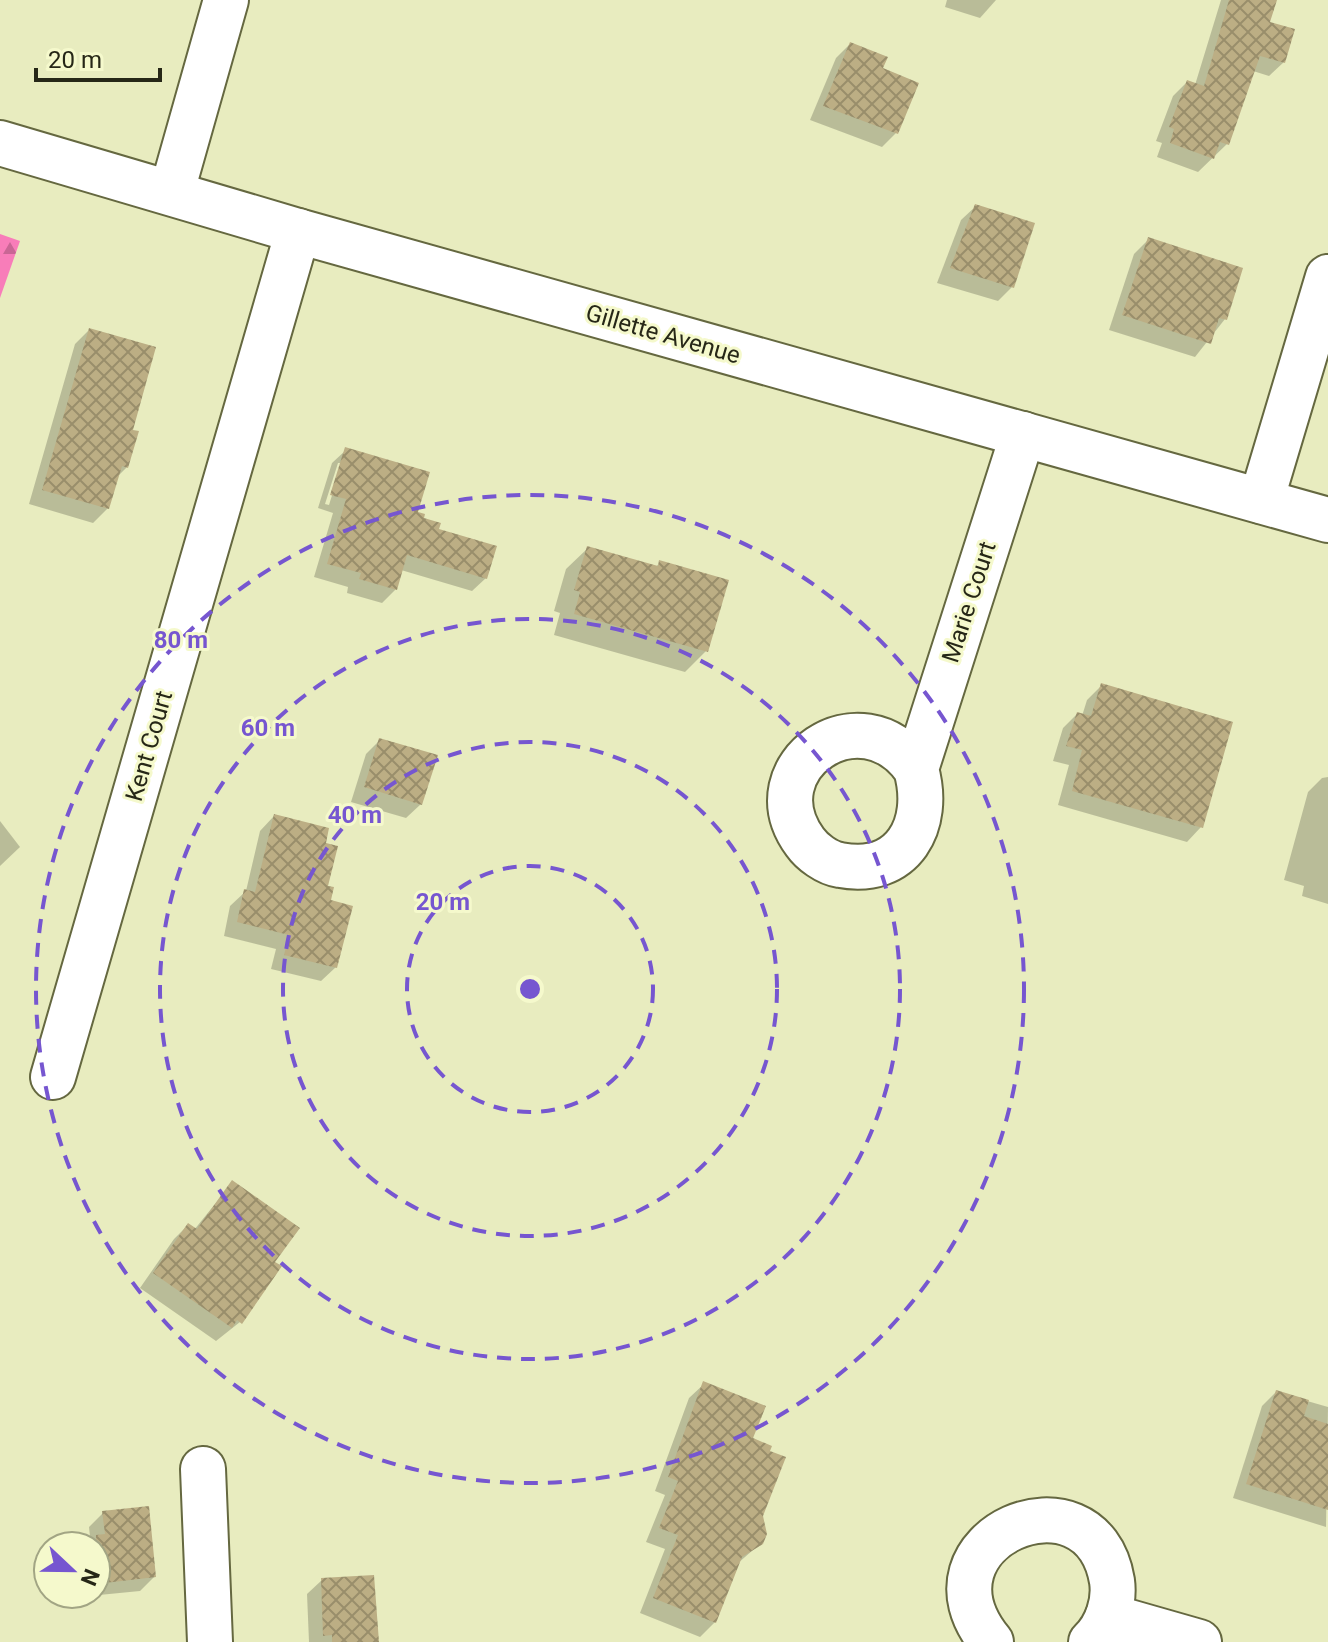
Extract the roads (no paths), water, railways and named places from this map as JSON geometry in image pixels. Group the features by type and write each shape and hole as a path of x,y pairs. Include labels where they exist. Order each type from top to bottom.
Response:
{"street":[{"path":"172,191 226,0"},
{"name":"Gillette Avenue","path":"0,143 172,191 298,231 1328,520"},
{"name":"Kent Court","path":"53,1077 298,231"},
{"path":"1261,501 1328,277"},
{"name":"Marie Court","path":"916,769 1023,434"},
{"path":"203,1469 210,1642"},
{"path":"991,1642 979,1627 971,1606 970,1583 976,1560 989,1541 1008,1527 1032,1519 1068,1525 1098,1546 1109,1567 1113,1592 1099,1629 1199,1642"}]}
